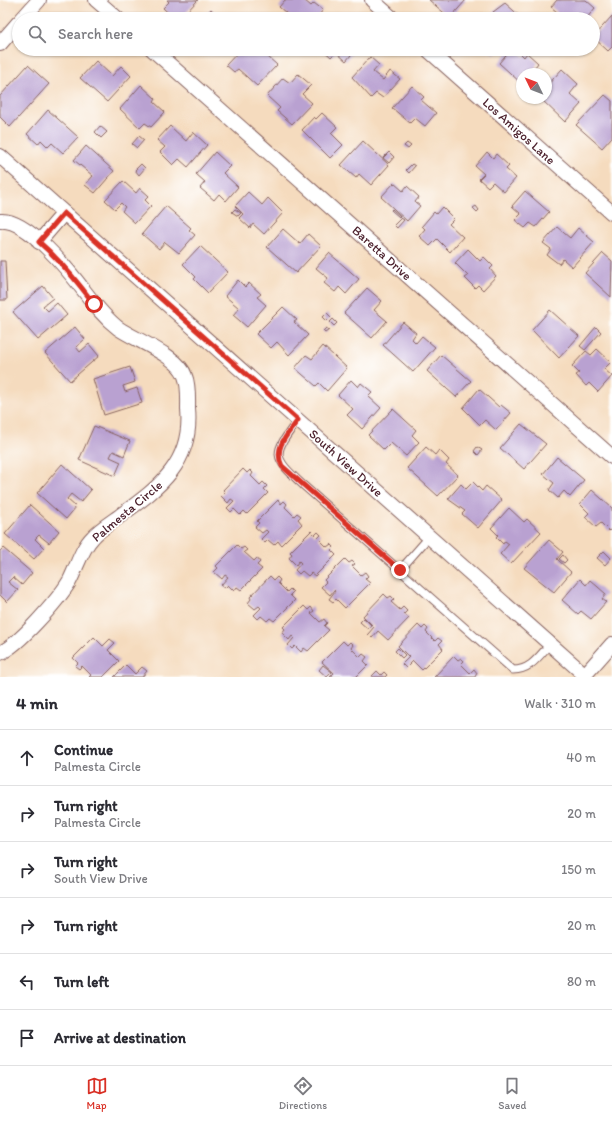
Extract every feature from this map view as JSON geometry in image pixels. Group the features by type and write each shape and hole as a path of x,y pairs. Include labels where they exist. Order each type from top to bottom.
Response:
{"street":[{"path":"28,12 39,0"},
{"path":"96,0 110,12"},
{"path":"372,0 385,12"},
{"path":"0,44 12,30"},
{"name":"Baretta Drive","path":"160,56 612,457"},
{"name":"Los Amigos Lane","path":"435,56 612,213"},
{"name":"South View Drive","path":"0,156 550,644 584,676"},
{"path":"39,242 64,213"},
{"name":"Palmesta Circle","path":"0,221 7,220 21,226 54,254 105,317 119,328 165,354 185,376 190,426 186,444 172,471 156,490 92,537 68,583 58,597 16,642 0,653"},
{"path":"584,676 612,644"}],"lane":[{"path":"298,420 278,450 278,458 282,466 513,670 522,670 530,666 550,644"},
{"path":"400,570 429,537"}],"building":[{"path":"167,0 198,0 187,12 167,12 163,8 169,2"},
{"path":"285,0 304,0 311,6 314,3 323,10 321,12 285,12 279,7"},
{"path":"429,0 466,0 455,12 443,12"},
{"path":"557,0 586,0 595,8 592,12 557,12 551,7"},
{"path":"505,3 515,12 493,12"},
{"path":"612,16 612,47 608,51 600,44 600,29"},
{"path":"234,56 267,56 277,65 257,86 238,69 234,72 226,65"},
{"path":"340,56 350,56 346,61"},
{"path":"505,56 530,56 538,63 535,67 536,68 516,68 516,79 499,63"},
{"path":"370,57 379,65 373,72 383,80 390,71 400,79 383,98 376,93 371,98 352,77"},
{"path":"96,61 112,76 121,66 131,76 107,102 80,78"},
{"path":"28,65 49,84 10,127 0,117 0,96"},
{"path":"562,69 578,84 570,94 581,104 565,122 546,104 552,104 552,80"},
{"path":"298,74 311,85 302,94 312,103 292,124 277,111 280,108 267,96 283,78 290,83"},
{"path":"141,85 156,99 154,102 165,112 151,127 145,123 140,128 120,109"},
{"path":"412,86 424,97 421,100 436,113 425,126 415,118 410,123 392,108"},
{"path":"605,95 612,101 612,137 602,148 576,125"},
{"path":"48,110 78,137 63,153 52,143 48,147 41,140 38,144 27,134"},
{"path":"322,113 337,127 331,133 343,145 330,158 302,130 314,117 316,119"},
{"path":"100,126 107,132 101,138 95,132"},
{"path":"170,126 186,141 193,132 207,145 188,167 179,159 173,165 160,152 165,147 157,140"},
{"path":"139,136 144,140 137,148 132,144"},
{"path":"363,141 389,165 371,185 359,174 356,178 341,165"},
{"path":"407,143 411,146 408,149 404,146"},
{"path":"86,146 114,171 95,193 85,185 93,176 74,160"},
{"path":"215,152 230,166 223,173 238,187 226,201 219,194 214,200 200,188 205,182 196,174"},
{"path":"389,152 394,157 389,163 383,158"},
{"path":"487,152 493,158 496,154 509,166 506,169 516,178 504,192 493,182 488,187 479,179 484,174 475,166"},
{"path":"141,164 145,168 139,175 135,170"},
{"path":"412,164 415,166 409,173 406,170"},
{"path":"123,181 136,193 140,188 149,196 145,200 151,206 135,223 122,211 125,207 121,203 115,209 105,200"},
{"path":"394,183 403,191 407,186 419,197 415,202 420,206 407,221 381,197"},
{"path":"525,191 549,212 536,227 530,223 525,228 515,220 521,214 512,206"},
{"path":"248,192 262,205 268,198 283,213 264,234 253,224 250,228 239,218 243,214 235,206"},
{"path":"166,206 191,228 189,230 195,235 179,253 165,242 159,249 142,234"},
{"path":"476,206 479,210 477,212 473,208"},
{"path":"442,207 454,219 449,224 463,237 450,252 437,239 430,246 419,236 425,229 422,226 434,212 436,214"},
{"path":"235,209 241,213 238,216 232,212"},
{"path":"392,209 400,216 399,217 391,210"},
{"path":"401,218 404,220 397,228 394,225"},
{"path":"557,227 570,238 578,228 594,242 572,267 563,259 559,264 547,255 551,249 543,243"},
{"path":"283,229 300,244 308,234 321,246 296,273 267,247"},
{"path":"200,246 228,272 208,293 194,279 196,277 183,264"},
{"path":"468,249 480,261 484,257 493,266 490,269 496,276 483,290 478,285 475,288 465,278 468,276 455,263"},
{"path":"329,253 359,279 346,294 339,287 335,292 324,283 328,278 316,268"},
{"path":"603,253 612,261 611,297 585,273"},
{"path":"0,261 5,261 7,300 0,300"},
{"path":"238,280 245,287 249,283 261,294 257,297 266,305 247,327 233,315 239,308 225,296"},
{"path":"43,286 53,298 43,306 48,311 57,303 67,315 38,340 13,312"},
{"path":"367,288 382,301 374,310 387,321 372,338 344,313"},
{"path":"283,307 297,320 294,322 308,335 289,355 277,342 271,348 256,334"},
{"path":"550,310 579,336 559,358 532,330"},
{"path":"327,313 331,317 327,321 323,317"},
{"path":"333,319 337,323 334,326 330,322"},
{"path":"403,322 416,333 412,339 416,343 422,336 435,347 413,372 383,345"},
{"path":"75,327 85,339 76,347 80,352 89,344 99,356 70,381 45,353"},
{"path":"596,327 601,332 585,350 580,346"},
{"path":"326,328 329,330 325,333 323,331"},
{"path":"323,346 347,368 327,391 319,383 316,386 295,368 306,355 312,359"},
{"path":"597,349 611,362 604,369 612,376 598,392 589,383 586,386 576,375 579,373 572,366 586,351 591,355"},
{"path":"441,355 471,381 456,397 427,371"},
{"path":"130,367 135,382 123,386 125,392 137,388 142,403 104,415 93,379"},
{"path":"351,380 358,387 361,383 372,392 368,396 381,408 362,429 347,415 353,409 338,395"},
{"path":"479,389 499,407 501,405 511,413 496,430 485,420 480,425 463,408"},
{"path":"393,409 416,430 412,435 419,442 406,456 391,443 384,450 368,435"},
{"path":"521,424 546,444 524,469 500,448"},
{"path":"94,426 130,441 124,456 113,451 110,457 121,462 115,476 79,460"},
{"path":"426,447 435,455 439,450 449,460 446,464 458,475 438,496 407,468"},
{"path":"477,447 482,450 478,455 474,451"},
{"path":"557,457 584,480 570,497 564,491 558,498 549,490 554,483 543,474"},
{"path":"62,464 91,490 81,502 71,494 67,499 76,507 66,519 37,493"},
{"path":"243,469 247,473 250,470 253,473 251,476 260,485 263,482 267,486 264,489 268,493 247,514 244,511 240,515 234,509 231,512 227,508 234,501 231,499 228,503 221,496 225,492 223,490"},
{"path":"473,482 482,491 486,486 502,500 478,528 462,514 465,511 448,499 461,484 466,489"},
{"path":"592,490 612,508 612,528 609,531 601,523 596,527 585,517 589,513 580,504"},
{"path":"278,500 281,504 284,501 287,504 285,507 294,516 297,513 301,516 298,519 302,524 281,545 278,541 274,545 268,540 265,543 261,539 268,532 266,530 262,533 255,527 259,523 257,521"},
{"path":"30,505 59,531 49,543 39,535 35,539 44,548 34,559 5,534"},
{"path":"509,508 524,522 527,519 541,532 511,564 500,554 509,544 505,541 503,544 496,537 498,535 491,528"},
{"path":"311,531 315,535 318,532 321,535 318,538 327,547 331,544 334,547 331,550 336,555 315,576 311,573 308,576 302,571 299,574 295,570 301,563 299,561 296,565 289,558 292,554 290,552"},
{"path":"549,540 563,552 557,559 571,572 554,592 524,568"},
{"path":"237,545 241,549 244,547 247,550 244,552 254,561 257,558 260,562 257,565 262,569 241,590 237,587 234,591 228,585 225,588 221,585 228,577 225,575 222,579 214,572 218,568 216,566"},
{"path":"3,548 32,573 22,585 13,577 8,582 18,590 7,602 0,595 0,551"},
{"path":"604,551 611,558 605,565 597,558"},
{"path":"563,555 567,560 564,563 559,559"},
{"path":"345,559 349,563 352,561 355,564 352,566 361,575 365,572 368,576 365,579 370,583 345,608 336,599 333,602 329,599 335,591 334,590 330,595 321,587 326,582 324,580"},
{"path":"270,576 274,580 277,577 280,580 278,583 287,592 290,589 293,592 290,595 295,600 274,621 270,618 267,621 261,616 258,619 254,615 261,608 259,606 255,609 248,603 251,599 250,597"},
{"path":"580,579 586,585 590,580 606,594 602,599 606,602 591,619 581,611 578,614 562,600"},
{"path":"384,594 388,598 391,596 394,599 391,602 400,610 403,607 407,611 404,614 409,618 388,640 378,631 372,638 368,634 374,627 363,616"},
{"path":"304,606 308,610 311,607 314,611 311,613 320,622 324,619 327,623 324,626 329,630 308,651 304,648 301,652 295,646 292,649 288,645 294,638 292,636 289,640 282,633 285,629 283,627"},
{"path":"364,618 371,625 368,629 360,622"},
{"path":"418,625 422,629 425,626 428,629 426,632 435,641 438,638 442,641 439,644 443,649 422,670 413,661 406,668 402,664 409,657 398,646"},
{"path":"94,637 103,646 110,639 115,643 108,650 119,661 103,677 89,677 91,675 82,666 79,669 75,666 78,663 73,658"},
{"path":"343,641 347,645 350,642 353,645 351,648 360,657 363,654 367,657 364,661 368,665 356,677 330,677 334,673 322,662"},
{"path":"398,648 405,655 402,658 395,651"},
{"path":"454,656 458,660 461,658 464,661 461,664 470,673 474,669 477,673 475,677 434,677"},
{"path":"126,665 135,674 142,667 147,671 142,677 114,677"},
{"path":"323,665 332,672 327,677 319,670"},
{"path":"377,671 381,675 384,672 387,675 385,677 371,677"}],"route":[{"path":"94,304 54,254 39,242 64,213 298,420 278,450 278,458 282,466 400,570"}]}
